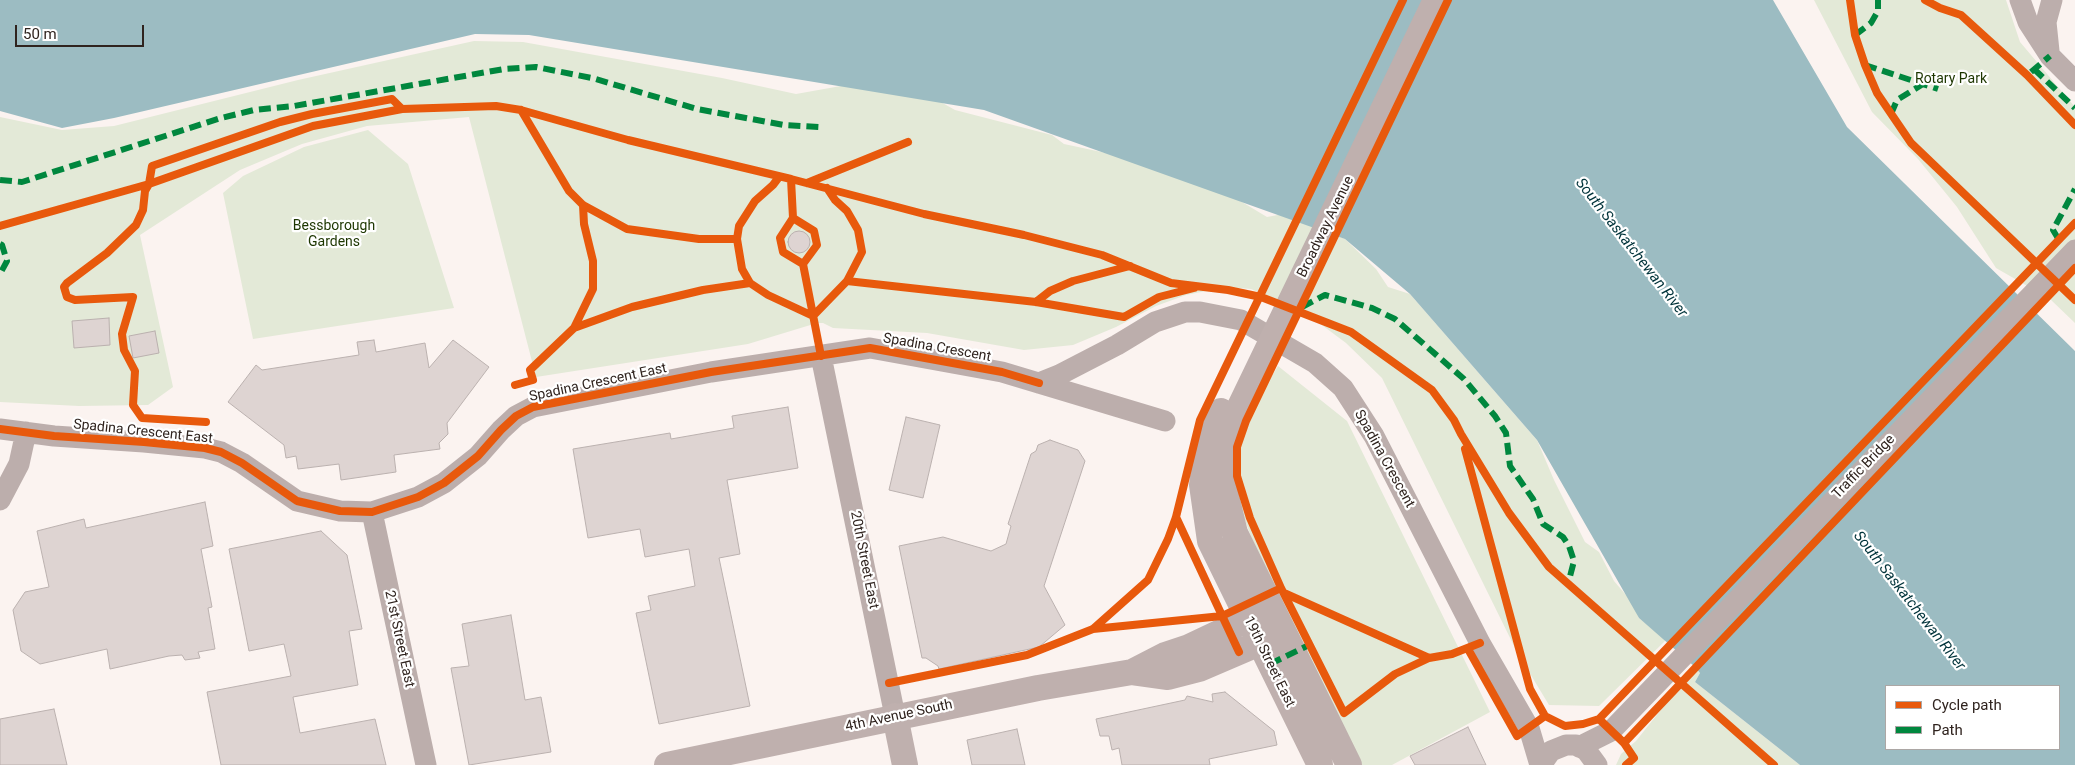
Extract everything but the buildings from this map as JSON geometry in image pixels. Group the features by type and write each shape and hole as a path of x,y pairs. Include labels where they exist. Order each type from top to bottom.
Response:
{"main road":[{"name":"Broadway Avenue","path":"1216,449 1229,413 1417,0"},
{"name":"Broadway Avenue","path":"1229,413 1436,0"},
{"name":"19th Street East","path":"1216,449 1228,507 1236,533 1349,765"},
{"name":"19th Street East","path":"1216,449 1202,485 1210,541 1320,765"},
{"name":"4th Avenue South","path":"666,765 1004,694 1132,672 1165,655 1189,647 1272,608"},
{"name":"4th Avenue South","path":"1132,672 1168,677 1199,669 1284,632"},
{"name":"20th Street East","path":"896,716 906,765"}],"street":[{"path":"2020,0 2028,22 2050,56 2075,80"},
{"path":"2050,56 2046,22 2052,0"},
{"name":"Traffic Bridge","path":"1611,731 2075,250"},
{"name":"Spadina Crescent","path":"1039,383 1059,375 1117,345 1155,322 1185,312 1200,312 1240,320 1315,363 1343,388 1374,436 1480,643 1530,728 1540,765"},
{"name":"Spadina Crescent","path":"711,372 870,348 995,371 1165,421"},
{"name":"20th Street East","path":"821,356 896,716"},
{"name":"Spadina Crescent East","path":"0,429 205,448 221,452 242,464 297,501 340,511 372,512 418,497 444,483 478,456 516,416 533,407 711,372"},
{"path":"0,500 19,464 26,432"},
{"name":"21st Street East","path":"372,512 426,765"},
{"path":"1530,728 1589,753 1598,765"},
{"path":"1540,765 1551,750 1573,746 1611,731"},
{"path":"1598,765 1611,731"}],"green space":[{"name":"Rotary Park","path":"1814,0 2006,0 2020,42 2075,107 2075,323 2050,299 1996,268 1957,207 1918,159 1872,112"},
{"path":"474,41 523,42 722,78 796,94 852,84 939,101 955,110 1052,135 1064,144 1153,163 1227,193 1267,217 1283,214 1345,239 1376,269 1388,287 1410,294 1537,440 1554,480 1585,542 1599,552 1614,581 1632,602 1639,618 1666,640 1599,706 1549,705 1517,652 1382,378 1346,343 1303,311 1251,289 1226,287 1186,295 1156,306 1116,327 1073,345 1024,350 927,333 833,328 823,323 817,323 748,344 536,377 469,117 367,126 302,144 240,170 140,235 173,387 148,405 79,406 0,402 0,117 62,130 114,126 298,80"},
{"name":"Bessborough Gardens","path":"368,130 408,164 454,308 253,339 223,193 243,176 304,147"},
{"path":"1278,366 1347,421 1490,712 1392,765 1362,765 1252,539 1235,494 1233,458 1250,412"},
{"path":"1695,667 1700,673 1695,682 1800,765 1616,765 1621,754 1636,741"}],"water":[{"name":"South Saskatchewan River","path":"0,0 1773,0 1847,127 2075,351 2075,765 1800,765 1695,682 1700,673 1695,667 1639,618 1537,440 1410,294 1345,239 984,110 529,35 475,34 114,118 62,128 0,111"}],"marked path":[{"path":"1855,35 1871,23 1878,11 1878,0"},
{"path":"2031,72 2050,56"},
{"path":"1865,65 1938,89"},
{"path":"0,180 22,182 221,118 254,110 294,106 504,69 536,67 592,78 697,109 784,125 820,127"},
{"path":"2034,69 2075,108"},
{"path":"1891,114 1897,100 1923,84"},
{"path":"2059,240 2053,230 2075,189"},
{"path":"0,244 7,261 0,274"},
{"path":"1302,307 1325,295 1372,308 1395,319 1464,379 1495,416 1506,433 1510,466 1533,499 1543,524 1563,537 1569,546 1574,561 1568,584"},
{"path":"1270,664 1309,645"}],"cycle path":[{"path":"889,683 1027,655 1093,629 1148,580 1168,539 1176,517 1200,420 1403,0"},
{"path":"1429,658 1395,674 1344,713 1281,588 1250,518 1237,476 1237,447 1246,421 1448,0"},
{"path":"1850,0 1855,35 1865,65 1877,93 1911,143 2075,300"},
{"path":"1925,0 1940,8 1961,15 2027,75 2075,125"},
{"path":"206,422 142,418 133,405 135,371 124,350 122,334 133,297 75,300 67,297 64,287 107,253 136,225 143,210 145,191 149,184 152,166 280,122 312,114 392,99 402,109"},
{"path":"0,226 149,184 313,126 402,109 496,106 521,110 628,140 791,179 924,214 1024,235 1102,255 1171,283 1228,290 1261,297 1351,332 1432,390 1454,420 1509,513 1549,567 1774,765"},
{"path":"521,110 569,191 583,205 627,229 699,239 737,239"},
{"path":"807,183 908,142"},
{"path":"779,177 755,201 739,226 737,239 742,269 750,283 768,295 813,316"},
{"path":"791,179 793,218 780,238 783,252 803,264 821,356"},
{"path":"813,316 847,281 862,252 858,230 847,211 835,200 827,188"},
{"path":"515,385 533,380 530,370 574,328 593,289 593,261 584,224 583,205"},
{"path":"793,218 814,231 817,245 803,264"},
{"path":"1599,719 2075,223"},
{"path":"1036,302 1050,291 1073,281 1130,266"},
{"path":"1624,743 2075,268"},
{"path":"847,281 1036,302 1124,317 1159,297 1194,288"},
{"path":"574,328 632,307 703,290 750,283"},
{"path":"0,429 54,436 205,448 221,452 242,463 297,501 340,511 372,512 418,497 444,483 478,456 516,416 533,407 711,372 870,348 1002,372 1039,383"},
{"path":"1465,449 1530,689 1545,716 1565,726 1583,724 1599,719 1624,743 1634,758 1626,765"},
{"path":"1176,517 1239,652"},
{"path":"1093,629 1222,616 1281,588"},
{"path":"1284,593 1429,658 1452,654 1480,643"},
{"path":"1468,649 1517,736 1545,716"}]}
